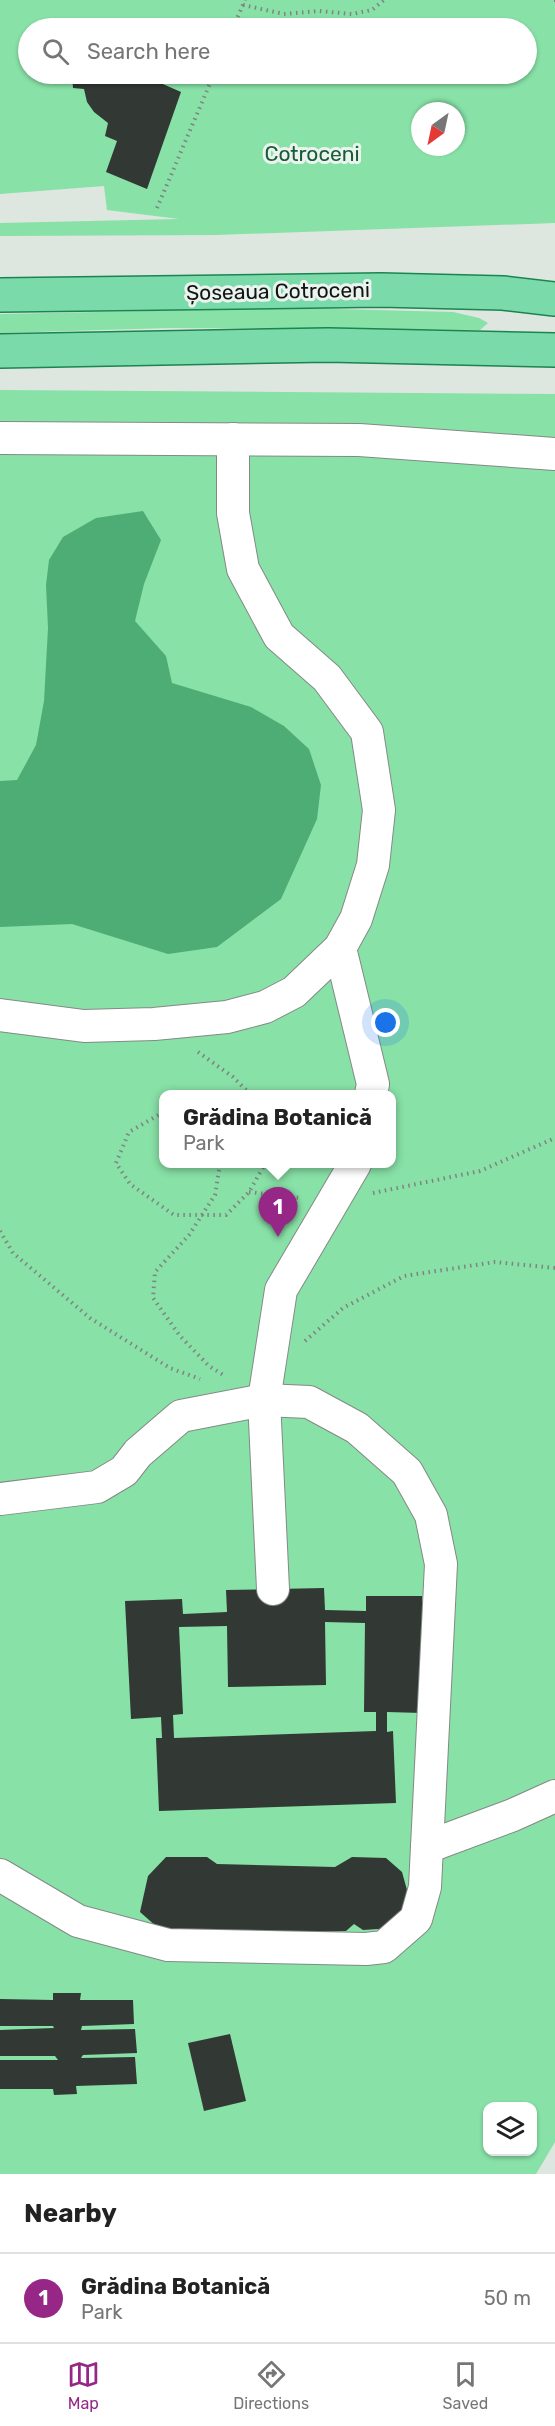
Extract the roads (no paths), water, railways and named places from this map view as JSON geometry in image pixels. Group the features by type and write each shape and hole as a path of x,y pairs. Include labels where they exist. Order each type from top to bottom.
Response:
{"main road":[{"name":"Șoseaua Cotroceni","path":"0,295 381,290 503,293 555,298"},
{"path":"0,351 328,345 555,350"}],"street":[{"path":"0,438 359,440 555,454"},
{"path":"0,1015 84,1026 154,1024 227,1017 265,1007 294,992 340,948 356,919 373,866 379,810 367,732 327,678 279,636 243,569 233,513 233,439"},
{"path":"340,948 373,1084 372,1090"},
{"path":"273,1589 264,1400 281,1290 353,1168"},
{"path":"0,1499 97,1487 124,1471 138,1453 181,1416 264,1400 309,1402 357,1428 407,1472 431,1515 441,1564 425,1887 416,1919 384,1947 366,1949 168,1945 78,1921 0,1875"},
{"path":"427,1847 513,1815 555,1796"}],"place":[{"name":"Grădina Botanică","path":"278,1237"}],"park label":[{"name":"Cotroceni","path":"312,153"}]}
